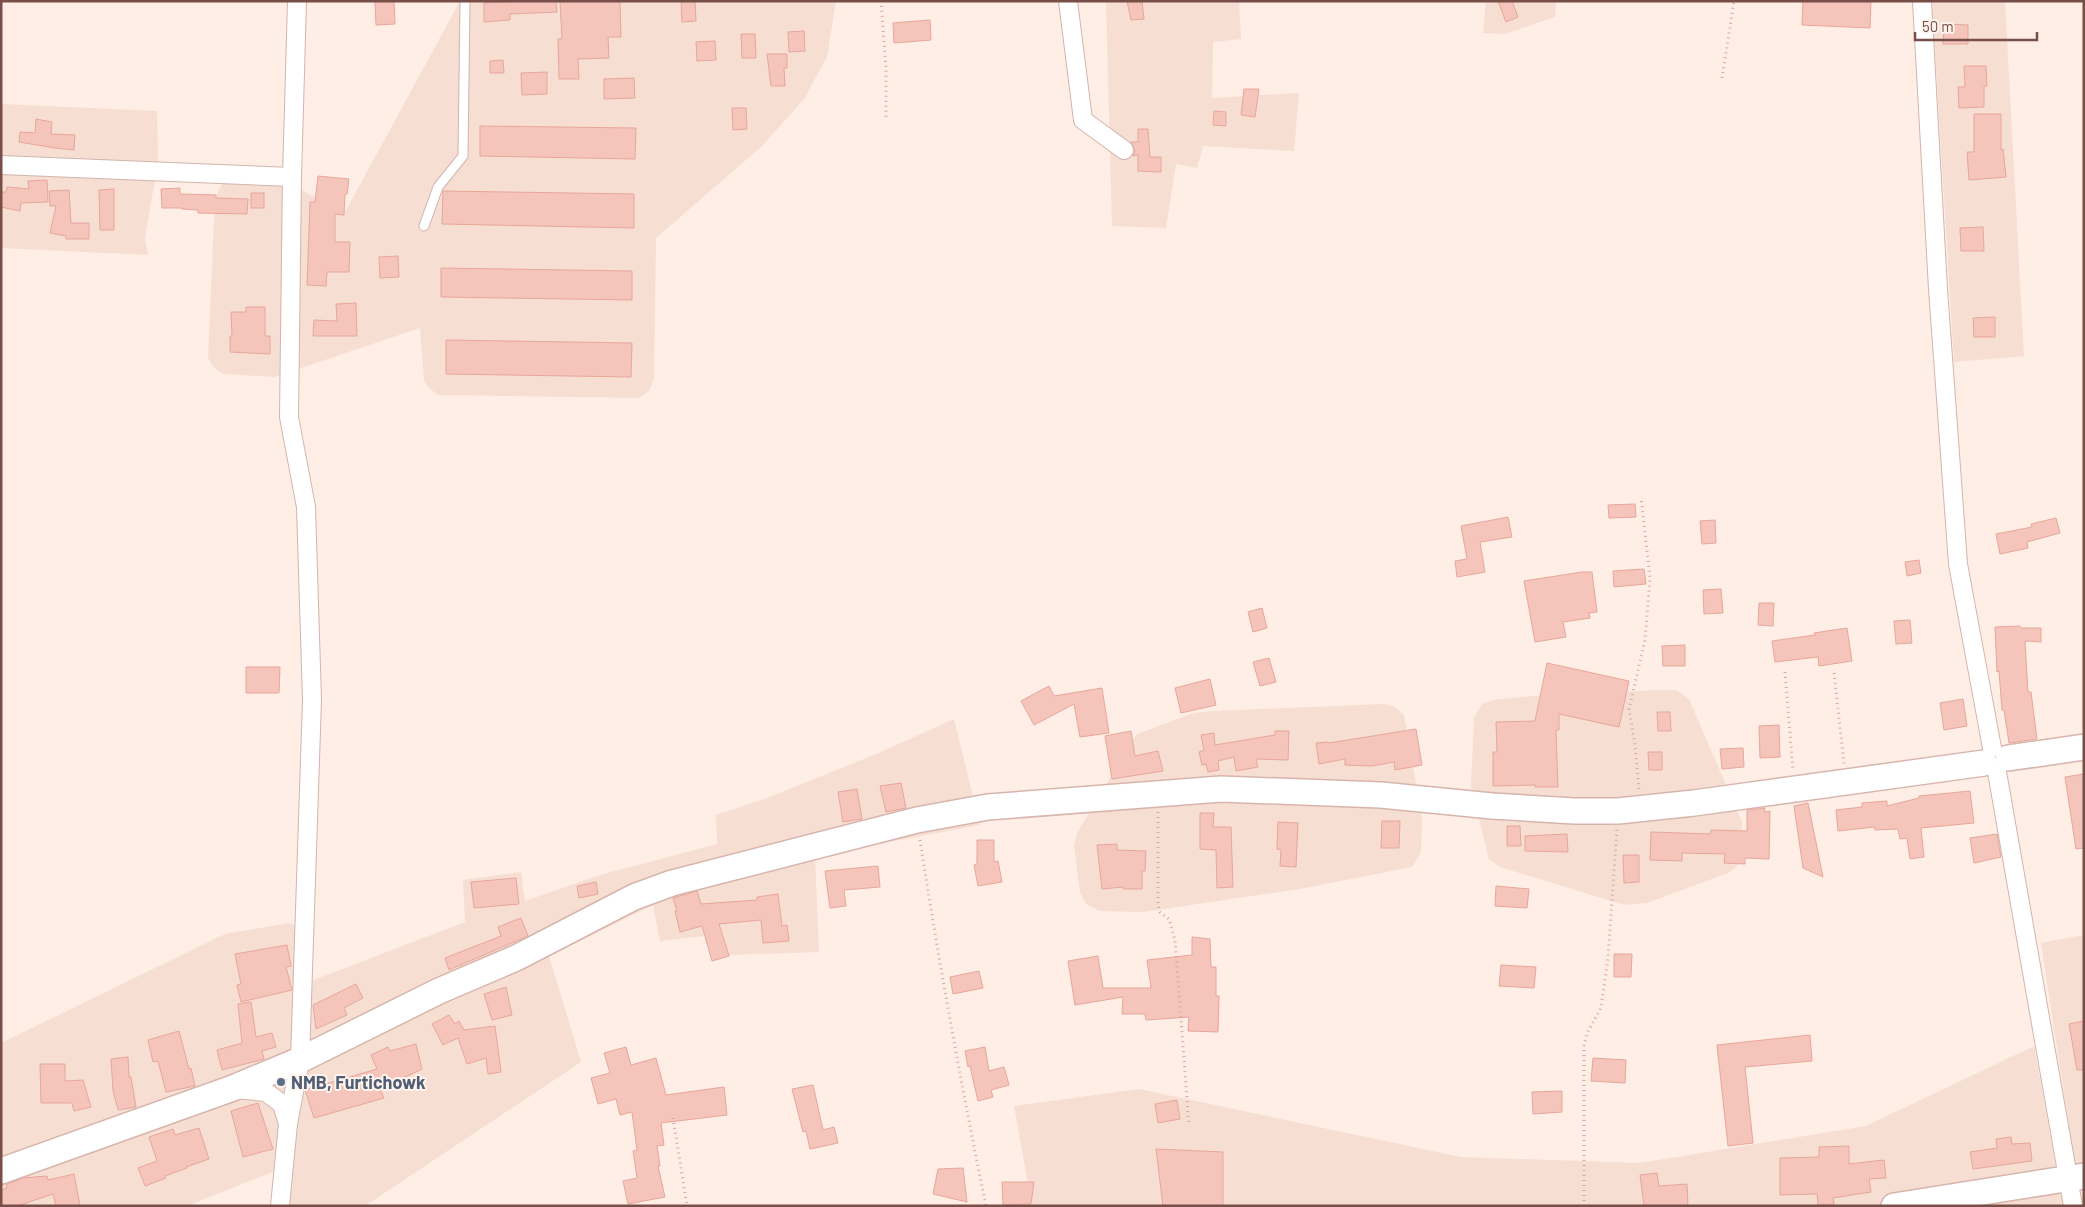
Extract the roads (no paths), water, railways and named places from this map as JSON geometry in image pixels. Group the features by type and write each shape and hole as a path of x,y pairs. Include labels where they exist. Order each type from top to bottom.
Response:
{"street":[{"path":"280,1206 288,1124 300,1060 312,700 306,507 289,417 292,177 297,1"},
{"path":"1068,1 1084,120 1124,150"},
{"path":"1922,1 1938,289 1958,564 2075,1178 2073,1206"},
{"path":"1,165 292,177"},
{"path":"1,1172 233,1088 300,1060 439,991 516,958 642,894 672,883 917,820 988,807 1222,789 1381,796 1565,811 1629,810 1846,782 2084,747"},
{"path":"233,1088 266,1092 282,1104 288,1124"},
{"path":"1894,1206 2075,1178"}],"lane":[{"path":"424,226 438,187 463,156 465,1"}],"place":[{"name":"NMB, Furtichowk","path":"281,1082"}]}
